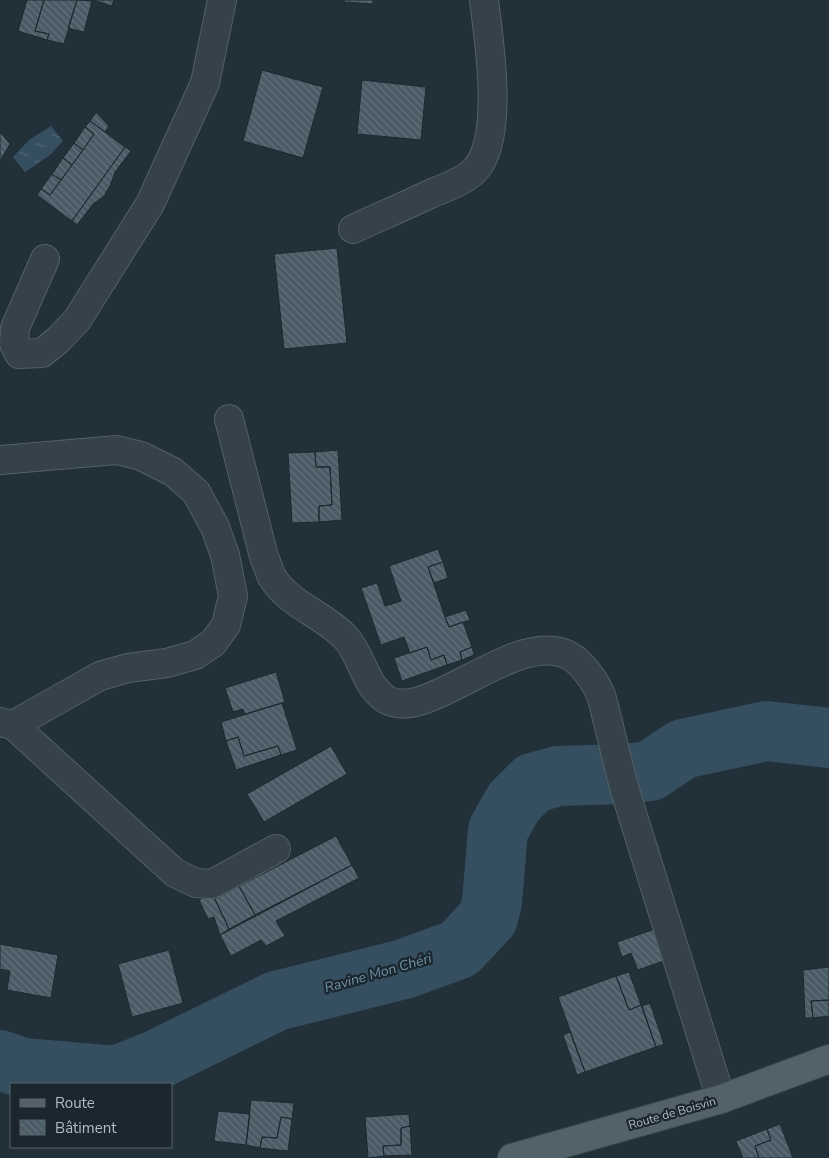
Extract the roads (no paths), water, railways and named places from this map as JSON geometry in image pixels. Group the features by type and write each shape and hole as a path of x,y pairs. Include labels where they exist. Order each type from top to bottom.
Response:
{"main road":[{"name":"Route de Boisvin","path":"512,1158 721,1099 829,1059"}],"street":[{"path":"45,259 15,328 14,344 20,354 42,353 58,340 76,320 150,204 205,83 222,0"},
{"path":"353,229 453,184 473,172 484,158 490,138 492,69 484,0"},
{"path":"229,419 264,557 272,577 286,593 346,638 354,648 373,688 386,700 397,704 427,699 511,659 534,652 552,651 570,656 583,667 600,692 627,795 721,1099"},
{"path":"0,460 118,450 142,456 173,472 196,492 215,527 225,554 233,596 226,625 213,642 195,655 167,663 128,668 100,676 6,724 175,873 196,883 212,884 276,849"}],"water":[{"path":"51,126 63,141 50,155 25,172 13,157 29,140"}],"waterway":[{"name":"Ravine Mon Chéri","path":"0,1060 23,1068 116,1076 154,1061 276,1001 404,969 459,949 488,918 492,902 498,830 514,802 533,783 558,776 623,774 650,771 683,749 766,731 829,738"}]}
